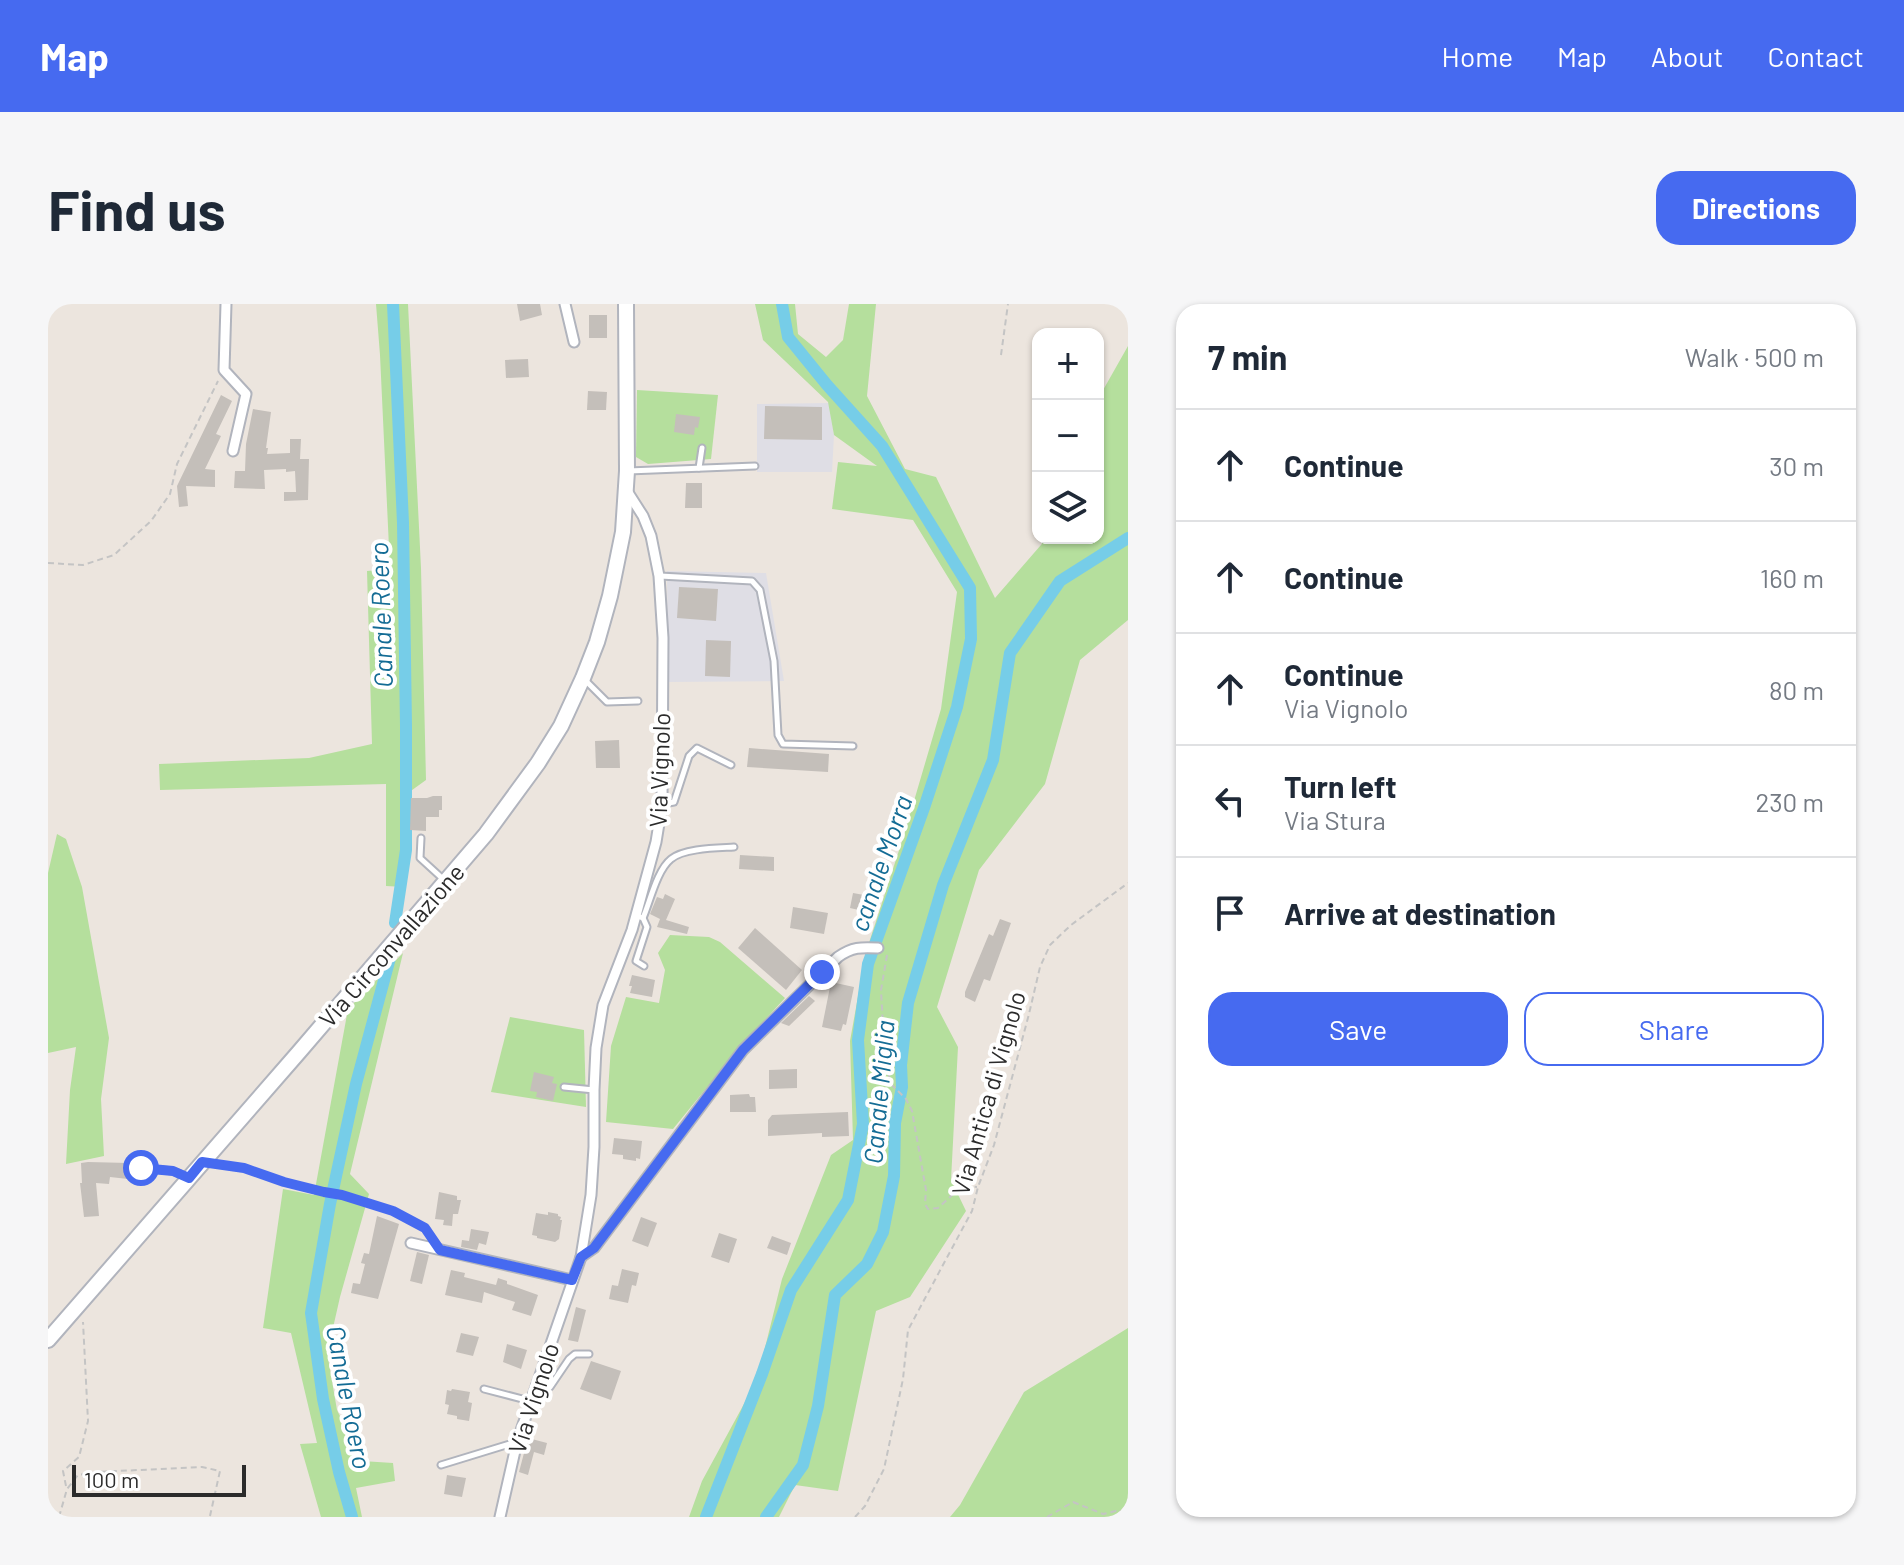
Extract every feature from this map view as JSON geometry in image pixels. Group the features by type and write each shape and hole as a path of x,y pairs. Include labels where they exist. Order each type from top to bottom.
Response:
{"main road":[{"name":"Via Vignolo","path":"626,304 627,490"},
{"name":"Via Circonvallazione","path":"48,1340 486,834 538,763 561,726 597,642 623,532 627,490"}],"street":[{"path":"226,304 224,370 246,394 233,451"},
{"path":"565,304 574,342"},
{"name":"Via Vignolo","path":"500,1517 517,1442 581,1257 591,1195 596,1048 603,1005 639,917 662,805 663,638 659,576 651,536 627,490"},
{"path":"581,1257 594,1248 743,1050 838,957 849,949 874,948"},
{"path":"411,1243 572,1280"}],"lane":[{"path":"699,468 702,448"},
{"path":"627,471 755,466"},
{"path":"659,576 752,581 760,590 774,661 778,735 783,744 853,746"},
{"path":"583,678 607,702 638,701"},
{"path":"662,805 674,802 689,756 697,748 731,765"},
{"path":"421,838 420,858 445,881"},
{"path":"644,966 636,961 647,927 639,917 670,860 710,848 734,847"},
{"path":"564,1087 594,1090"},
{"path":"141,1168 173,1171 189,1178"},
{"path":"537,1385 550,1387 569,1359 575,1354 589,1354"},
{"path":"484,1389 531,1401"},
{"path":"441,1465 517,1442"}],"path":[{"path":"1001,355 1008,304"},
{"path":"48,563 83,565 114,555 151,521 170,494 177,464 224,370"},
{"name":"Via Antica di Vignolo","path":"855,1517 865,1506 884,1469 903,1379 908,1330 972,1211 994,1145 1040,967 1050,945 1071,925 1128,883"},
{"path":"874,948 887,956 881,990 889,1077 912,1111 926,1190 925,1204 928,1209 938,1208 962,1186 978,1187"},
{"path":"202,1162 244,1168 393,1211 425,1228 440,1250"},
{"path":"67,1489 63,1471 79,1457 88,1421 82,1300"},
{"path":"59,1517 67,1489 78,1475 202,1467 220,1471 210,1516"},
{"path":"1047,1517 1073,1502 1103,1514 1120,1510 1124,1517"}],"shaded area":[{"path":"829,403 834,435 832,472 757,472 757,404"},
{"path":"667,571 766,573 784,681 668,682"}],"green space":[{"path":"376,304 408,304 421,568 426,780 408,793 410,849 405,887 386,886 386,784 160,790 159,764 309,758 372,744 367,571 390,569"},
{"path":"755,304 795,304 798,334 826,357 843,340 849,304 876,304 867,396 905,469 936,477 995,598 1042,544 1104,544 1104,388 1128,346 1128,620 1080,660 1045,784 979,870 937,1007 958,1047 951,1180 966,1211 910,1297 876,1311 838,1491 795,1485 779,1517 689,1517 702,1481 757,1380 782,1279 831,1155 853,1140 850,1041 866,952 941,709 957,592 913,520 832,509 838,462 877,466 834,435 828,402 763,340"},
{"path":"637,390 718,395 711,459 648,464 636,457"},
{"path":"57,834 66,839 82,887 109,1038 101,1099 104,1156 66,1164 76,1047 48,1053 48,873"},
{"path":"670,935 709,937 720,942 785,998 739,1048 673,1129 606,1122 611,1046 626,997 659,1003 665,970 658,953"},
{"path":"403,953 350,1174 369,1194 340,1297 328,1358 337,1410 362,1461 393,1463 395,1481 356,1488 362,1517 321,1517 300,1444 317,1443 291,1333 263,1328 283,1189 314,1195 348,1009"},
{"path":"510,1017 584,1030 586,1107 491,1092"},
{"path":"1128,1328 1128,1517 950,1517 960,1505 1024,1392"}],"building":[{"path":"517,304 540,304 542,315 520,321"},
{"path":"589,315 607,315 607,338 589,338"},
{"path":"528,359 529,377 506,378 505,360"},
{"path":"588,391 607,392 606,410 587,410"},
{"path":"221,395 232,401 216,434 221,436 205,469 215,470 215,487 186,486 188,506 179,507 177,486"},
{"path":"765,406 822,407 822,440 764,439"},
{"path":"253,409 271,412 267,454 290,453 290,439 301,439 300,459 309,459 308,500 284,501 284,492 296,492 295,471 286,472 286,469 264,470 265,489 234,488 235,471 245,471 246,444"},
{"path":"676,414 700,417 694,435 674,432"},
{"path":"686,483 702,483 702,508 685,508"},
{"path":"679,587 718,589 716,621 677,618"},
{"path":"706,640 731,641 730,677 705,676"},
{"path":"619,740 620,768 596,768 595,741"},
{"path":"749,748 829,754 828,772 747,767"},
{"path":"442,796 439,817 426,817 426,831 410,830 411,798"},
{"path":"740,855 774,857 774,871 739,869"},
{"path":"853,893 875,897 872,913 850,908"},
{"path":"665,894 675,899 666,920 689,927 687,934 657,927 660,919 650,914 657,897 663,899"},
{"path":"793,907 828,913 824,934 790,928"},
{"path":"1000,919 1011,923 990,981 984,979 975,1002 965,997 965,992 989,934 993,936"},
{"path":"755,928 802,970 786,990 738,948"},
{"path":"632,975 655,980 652,997 630,993"},
{"path":"831,982 854,987 846,1025 843,1024 841,1031 822,1027"},
{"path":"809,996 815,1001 789,1026 781,1023"},
{"path":"797,1069 797,1088 769,1089 769,1070"},
{"path":"534,1072 554,1077 552,1083 557,1084 553,1101 536,1097 537,1092 530,1091"},
{"path":"749,1094 755,1097 756,1112 730,1112 730,1095"},
{"path":"848,1112 849,1136 822,1137 822,1133 768,1136 768,1120 772,1115"},
{"path":"614,1138 642,1141 640,1159 623,1159 623,1155 612,1154"},
{"path":"81,1163 129,1163 128,1179 110,1177 109,1184 96,1183 99,1216 84,1217"},
{"path":"439,1192 461,1200 458,1214 453,1214 452,1226 443,1225 444,1220 435,1219"},
{"path":"548,1212 558,1214 562,1220 559,1239 555,1242 532,1235 536,1213 548,1215"},
{"path":"377,1216 399,1224 378,1299 351,1293 353,1283 360,1284 365,1264 361,1263 364,1253 369,1254"},
{"path":"641,1217 657,1223 648,1247 632,1241"},
{"path":"471,1229 489,1232 486,1245 479,1243 477,1250 461,1247 462,1240 469,1241"},
{"path":"719,1233 737,1239 729,1263 711,1257"},
{"path":"772,1236 791,1243 787,1255 767,1248"},
{"path":"417,1252 429,1255 422,1284 410,1281"},
{"path":"622,1269 639,1273 636,1286 632,1285 628,1303 609,1299 612,1285 618,1286"},
{"path":"451,1270 465,1273 464,1277 496,1285 498,1278 538,1295 531,1316 512,1310 515,1302 484,1292 482,1303 445,1295"},
{"path":"576,1307 586,1310 578,1342 568,1340"},
{"path":"461,1333 479,1337 473,1356 456,1352"},
{"path":"507,1344 527,1350 521,1369 503,1362"},
{"path":"591,1361 621,1371 611,1400 580,1389"},
{"path":"447,1390 470,1392 469,1421 447,1414"},
{"path":"528,1438 547,1443 544,1455 534,1452 528,1475 519,1472"},
{"path":"447,1475 466,1478 462,1497 444,1494"}],"waterway":[{"name":"Canale Roero","path":"393,304 403,523 406,726 406,850 395,923"},
{"name":"canale Morra","path":"706,1517 791,1290 848,1200 863,1124 858,1040 868,964 957,707 971,639 970,588 882,446 788,337 782,304"},
{"name":"Canale Miglia","path":"766,1517 803,1465 818,1406 835,1295 867,1264 883,1232 894,1176 895,1123 902,1087 901,1065 908,1003 943,885 993,760 1010,653 1060,581 1128,538"},
{"name":"Canale Roero","path":"352,1517 323,1399 311,1313 356,1084 390,958"}],"route":[{"path":"141,1168 173,1171 189,1178 202,1162 244,1168 393,1211 425,1228 440,1250 572,1280 581,1257 594,1248 743,1050 822,972"}]}
